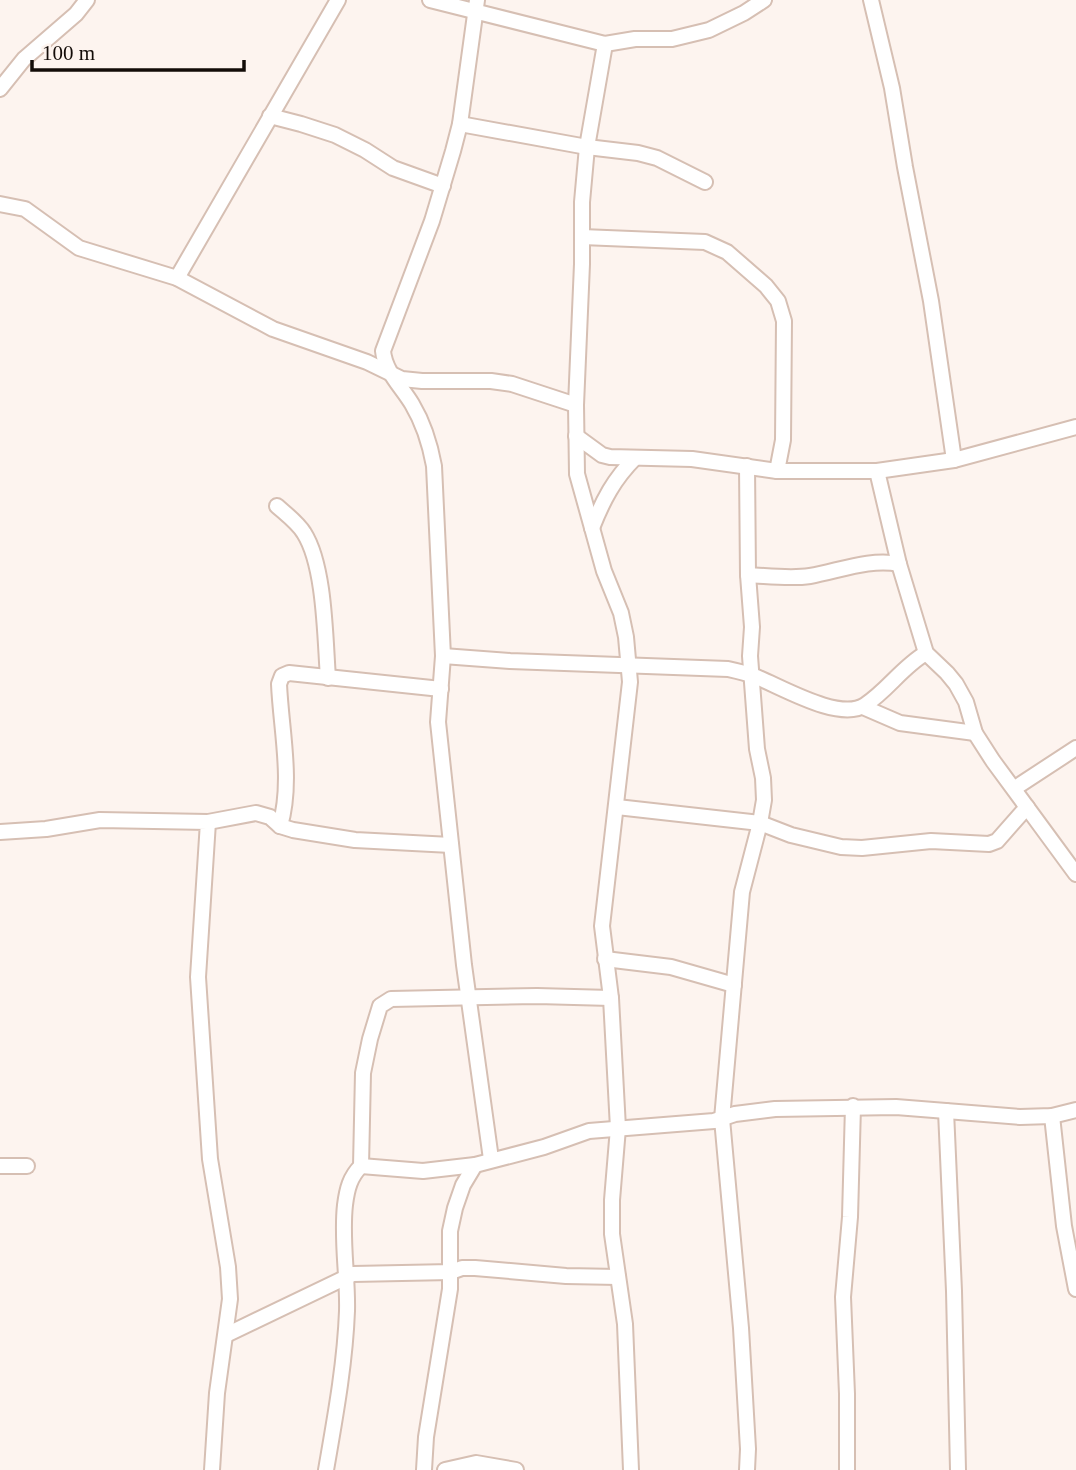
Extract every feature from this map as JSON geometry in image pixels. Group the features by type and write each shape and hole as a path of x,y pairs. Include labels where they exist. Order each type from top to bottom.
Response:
{"street":[{"path":"0,89 24,59 76,14 87,0"},
{"path":"177,278 338,0"},
{"path":"430,0 476,5 606,44 635,39 672,39 709,30 764,0"},
{"path":"871,0 892,88 931,301 954,460"},
{"path":"476,5 460,124 443,186 384,346 384,358 388,371 419,417 431,448 443,656 438,722 469,999 491,1160"},
{"path":"606,44 587,147 582,202 576,436 577,474 583,502 604,570 621,613 630,682 602,926 611,998 618,1128 612,1223 625,1324 631,1470"},
{"path":"270,116 335,135 393,168 443,186"},
{"path":"460,124 587,147 638,153 657,158 705,182"},
{"path":"0,204 25,209 79,248 177,278 274,329 388,371 402,379 512,384 576,405"},
{"path":"582,237 705,242 727,252 766,286 778,301 784,321 783,440 777,471"},
{"path":"576,436 602,455 692,459 777,471 877,471 954,460 1076,427"},
{"path":"592,528 603,499 616,477 635,458"},
{"path":"747,466 751,675 757,749 764,789 761,824 742,892 722,1119 740,1328 747,1470"},
{"path":"877,471 899,564 926,653 956,684 966,702 975,733 1027,807 1071,860 1076,874"},
{"path":"277,506 303,531 312,547 321,594 328,678"},
{"path":"748,575 787,578 870,564 899,564"},
{"path":"443,656 629,666 709,667 751,675 834,709 850,710 863,707 909,663 926,653"},
{"path":"280,826 286,787 279,684 282,676 289,673 441,689"},
{"path":"863,707 900,723 975,733"},
{"path":"1015,788 1076,748"},
{"path":"617,807 761,824 791,835 841,847 862,848 900,842 989,844 997,841 1027,807"},
{"path":"0,832 55,828 100,820 208,822 256,813 270,817 280,826 293,831 355,840 451,845"},
{"path":"208,822 198,977 210,1160 230,1283 226,1335 217,1392 212,1470"},
{"path":"605,959 671,967 734,985"},
{"path":"326,1470 337,1405 347,1314 345,1204 349,1184 361,1166 363,1073 380,1006 391,999 537,996 611,998"},
{"path":"847,1470 843,1297 850,1217 853,1106"},
{"path":"361,1166 423,1171 475,1165 544,1147 589,1130 722,1119 775,1109 895,1107 1020,1117 1052,1116 1076,1110"},
{"path":"946,1111 958,1470"},
{"path":"1052,1116 1064,1226 1076,1289"},
{"path":"424,1470 426,1437 451,1272 449,1242 452,1219 463,1185 475,1165"},
{"path":"0,1166 27,1166"},
{"path":"226,1335 354,1274 451,1272 475,1268 566,1276 618,1277"},
{"path":"445,1470 476,1463 516,1470"}]}
